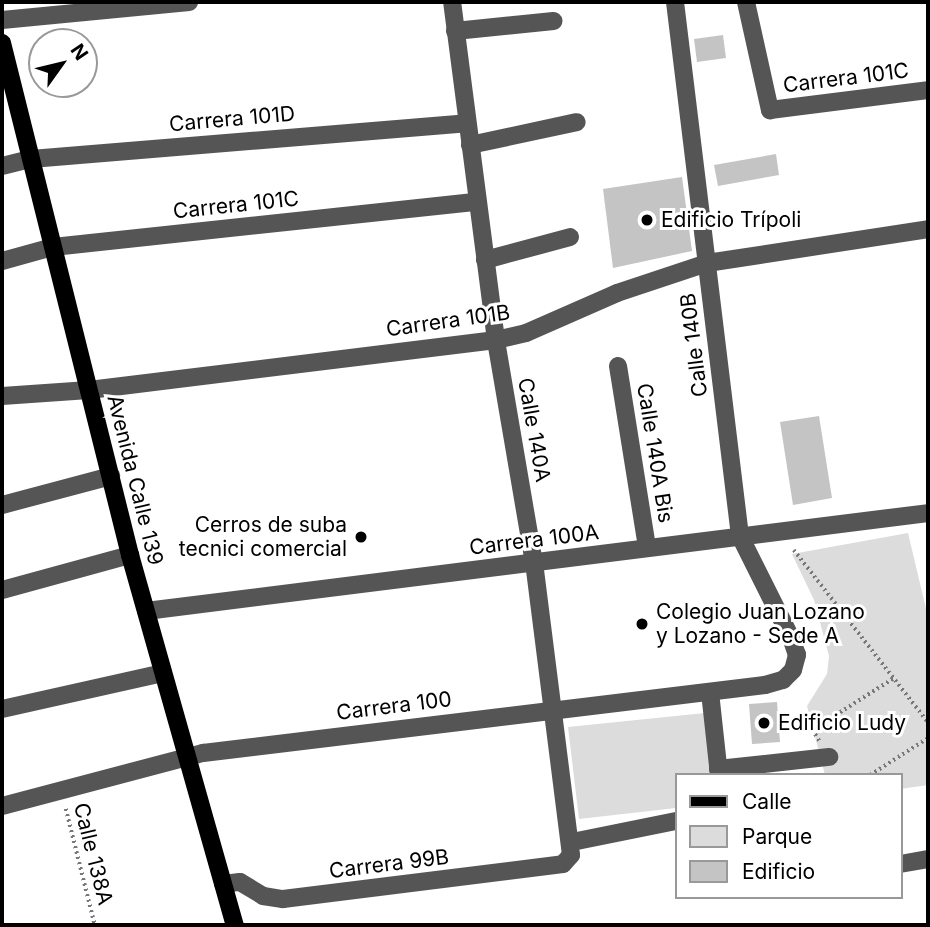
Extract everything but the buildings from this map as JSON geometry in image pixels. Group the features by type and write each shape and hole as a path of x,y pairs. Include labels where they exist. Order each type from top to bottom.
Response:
{"main road":[{"name":"Avenida Calle 139","path":"2,43 5,68 31,159 130,555 235,925"}],"street":[{"path":"2,20 189,2"},
{"name":"Calle 140A","path":"453,2 496,340 534,563 572,842"},
{"name":"Calle 140B","path":"675,2 740,536 797,655 793,670"},
{"name":"Carrera 101C","path":"746,2 770,110 928,90"},
{"path":"455,31 553,21"},
{"path":"470,145 577,122"},
{"name":"Carrera 101D","path":"2,166 31,159 467,123"},
{"name":"Carrera 101C","path":"2,261 53,247 477,202"},
{"name":"Carrera 101B","path":"2,396 89,390 496,340 526,333 617,293 707,264 928,229"},
{"path":"485,261 570,237"},
{"name":"Calle 140A Bis","path":"618,366 648,548"},
{"path":"2,505 111,476"},
{"name":"Carrera 100A","path":"146,611 928,513"},
{"path":"2,590 130,555"},
{"name":"Carrera 100","path":"2,806 187,757 552,709 765,685 783,680 793,670"},
{"path":"2,709 163,673"},
{"path":"710,692 719,772 829,757"},
{"path":"572,842 674,821"},
{"name":"Carrera 99B","path":"223,884 240,882 263,896 282,899 563,864 572,842"},
{"path":"902,864 928,859"}],"path":[{"path":"779,531 928,722"},
{"path":"829,757 812,730 894,678"},
{"path":"873,773 928,738"},
{"name":"Calle 138A","path":"61,790 95,925"}],"green space":[{"path":"908,533 928,617 928,785 902,789 902,773 824,773 807,706 827,674 829,656 814,600 792,554"},
{"path":"705,713 712,773 674,773 674,808 579,819 568,727"}],"place":[{"name":"Edificio Trípoli","path":"647,220"},
{"name":"Cerros de suba tecnici comercial","path":"361,537"},
{"name":"Colegio Juan Lozano y Lozano - Sede A","path":"642,624"},
{"name":"Edificio Ludy","path":"764,723"}]}
